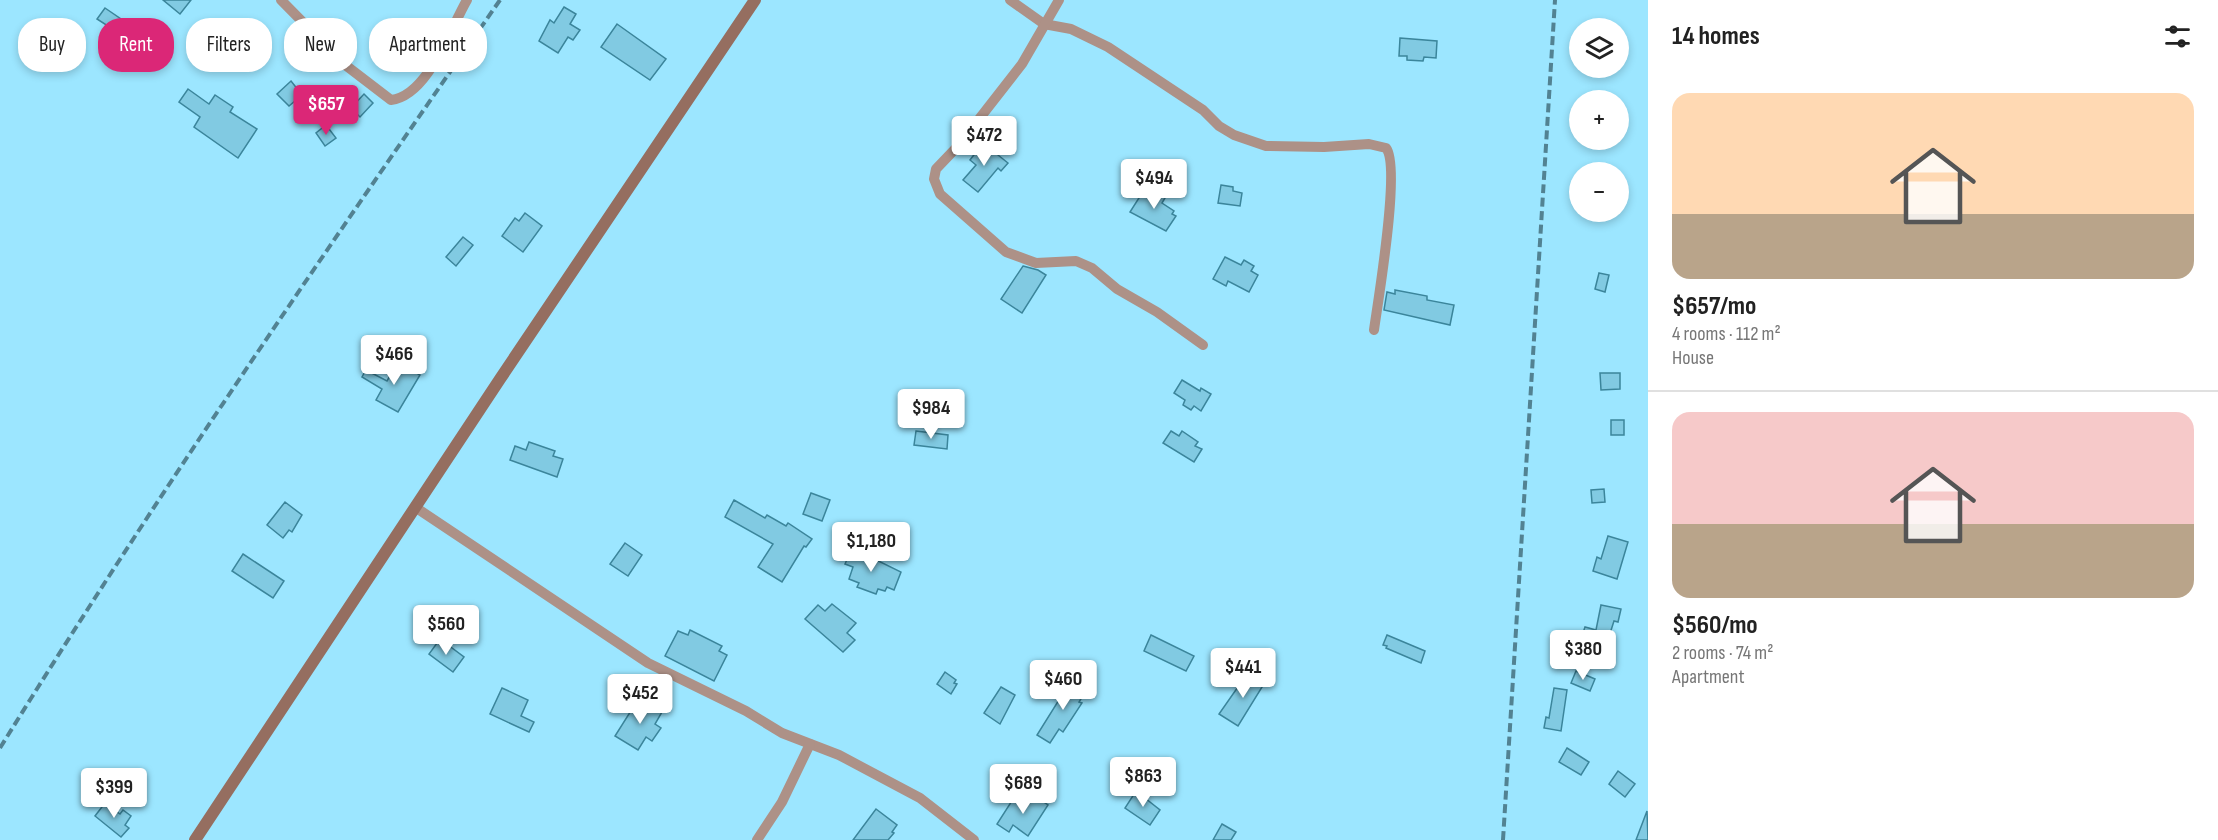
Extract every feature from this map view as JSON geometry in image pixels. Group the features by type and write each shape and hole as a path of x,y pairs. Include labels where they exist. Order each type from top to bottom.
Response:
{"street":[{"path":"281,0 344,64 391,100 408,94 422,82 467,0"},
{"path":"195,840 755,0"},
{"path":"1010,0 1044,24 1071,29 1108,47 1203,110 1219,126 1234,135 1266,146 1324,147 1370,144 1386,148 1390,159 1390,200 1385,257 1374,330"},
{"path":"1059,0 1022,64 958,146 936,169 934,179 940,194 1006,252 1036,263 1076,261 1092,268 1117,289 1156,312 1203,345"},
{"path":"415,507 648,663 746,711 782,733 839,755 920,798 974,840"},
{"path":"757,840 782,802 810,744"}],"building":[{"path":"163,0 191,0 180,14"},
{"path":"564,7 576,14 570,24 580,30 573,40 568,37 558,53 539,41 550,20 554,23"},
{"path":"105,8 120,18 98,18"},
{"path":"617,24 666,59 650,80 601,47"},
{"path":"1400,38 1437,41 1436,58 1424,57 1423,61 1407,60 1407,56 1399,56"},
{"path":"291,81 302,95 289,106 277,94"},
{"path":"188,89 209,104 215,95 233,107 230,112 257,129 238,158 194,127 200,117 179,102"},
{"path":"364,94 373,103 360,117 351,108"},
{"path":"326,125 336,138 325,146 316,133"},
{"path":"983,143 1008,163 1001,171 998,168 978,192 963,180 976,165 970,160"},
{"path":"1221,185 1233,187 1233,191 1242,193 1240,206 1218,203"},
{"path":"1144,190 1152,195 1154,191 1165,198 1162,203 1174,211 1172,214 1176,216 1166,231 1130,212"},
{"path":"525,213 542,226 523,252 502,236 515,218 519,221"},
{"path":"463,237 473,245 456,266 446,257"},
{"path":"1225,257 1241,265 1244,260 1254,266 1251,271 1258,275 1249,292 1228,281 1226,286 1213,279"},
{"path":"1023,266 1046,275 1022,313 1001,299"},
{"path":"1599,273 1609,275 1605,292 1595,289"},
{"path":"1395,290 1427,296 1427,300 1454,305 1450,325 1384,310 1387,292 1395,294"},
{"path":"398,362 420,375 398,412 376,400 382,389 362,377 366,370 387,381"},
{"path":"1600,373 1620,373 1620,389 1601,390"},
{"path":"1182,380 1200,391 1201,388 1211,394 1201,411 1194,406 1191,410 1183,405 1185,400 1174,393"},
{"path":"1611,420 1624,420 1624,435 1611,435"},
{"path":"916,431 948,435 947,449 914,445"},
{"path":"1171,431 1179,436 1182,431 1198,442 1195,446 1202,449 1194,462 1163,443"},
{"path":"529,442 555,451 553,456 563,459 557,477 510,460 515,446 526,450"},
{"path":"1604,489 1605,502 1592,503 1591,490"},
{"path":"811,493 830,500 822,521 803,514"},
{"path":"734,500 765,518 767,515 786,526 788,523 812,539 806,547 804,546 782,582 758,567 773,544 725,517"},
{"path":"285,502 302,515 292,532 289,530 283,538 267,525"},
{"path":"1608,536 1628,542 1617,579 1593,571 1597,557 1601,559"},
{"path":"625,543 642,555 628,576 610,564"},
{"path":"852,548 901,572 894,590 887,587 885,591 878,589 876,594 857,587 859,583 849,579 853,567 845,564"},
{"path":"243,554 284,581 273,598 232,571"},
{"path":"832,604 856,623 847,633 855,640 843,652 805,619 818,605 825,611"},
{"path":"1601,605 1621,609 1618,622 1614,621 1606,646 1581,639 1585,627 1596,630"},
{"path":"690,630 722,646 719,651 727,655 714,681 665,656 678,631 688,635"},
{"path":"1151,635 1194,656 1186,671 1144,651"},
{"path":"1387,635 1425,651 1421,663 1386,648 1387,646 1383,645"},
{"path":"440,639 464,657 453,672 429,654"},
{"path":"1254,670 1267,679 1238,726 1219,714 1240,684 1244,686"},
{"path":"1576,671 1595,679 1590,691 1571,683"},
{"path":"945,672 956,680 954,683 957,684 951,694 937,684"},
{"path":"1072,679 1087,689 1079,702 1082,703 1063,732 1059,729 1050,743 1037,735"},
{"path":"1001,687 1015,695 1000,724 984,713"},
{"path":"502,688 528,700 521,716 534,722 529,732 490,714"},
{"path":"1554,688 1567,690 1561,731 1544,728 1546,717 1549,718"},
{"path":"639,698 662,712 655,724 661,728 652,741 646,737 638,750 615,736"},
{"path":"1567,748 1589,762 1581,775 1559,762"},
{"path":"1618,771 1635,784 1625,797 1609,784"},
{"path":"1136,791 1160,810 1150,825 1125,808"},
{"path":"1015,796 1024,802 1027,797 1035,802 1038,798 1048,805 1028,836 1013,825 1009,832 997,824"},
{"path":"105,803 120,814 123,810 131,816 125,825 129,828 121,837 95,816"},
{"path":"876,809 897,825 892,832 894,833 888,840 853,840"},
{"path":"1647,811 1648,840 1636,840"},
{"path":"1222,824 1236,832 1231,840 1213,840"}],"railway":[{"path":"0,748 183,464 500,0"},
{"path":"1503,840 1555,0"}]}
